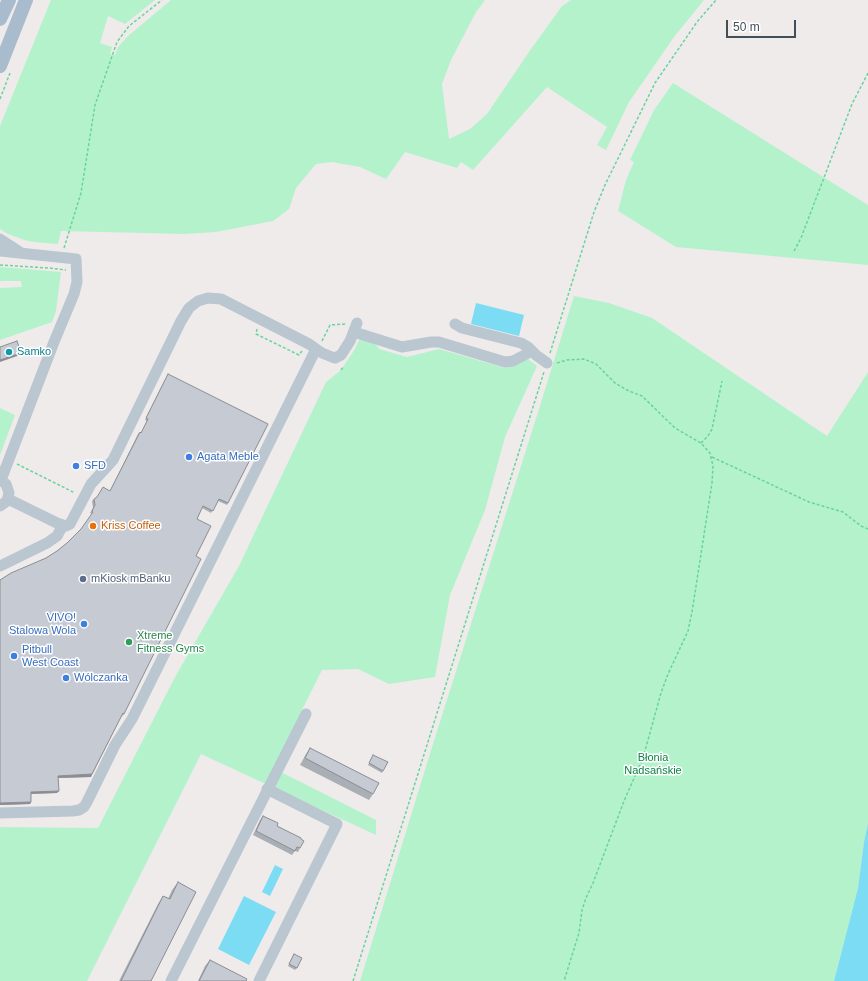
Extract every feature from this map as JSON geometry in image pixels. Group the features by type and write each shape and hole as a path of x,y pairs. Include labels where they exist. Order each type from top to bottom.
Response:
{"main road":[{"path":"0,19 9,0"},
{"path":"0,66 26,0"}],"street":[{"path":"0,239 22,253"},
{"path":"0,251 76,259 77,282 74,294 0,480 8,487 9,493 4,503 63,525 70,524 73,521 91,484 113,460 181,322 189,308 194,303 208,298 221,299 307,342 319,345 329,356 335,358 346,349 356,327 402,348 431,342 439,342 505,362 513,361 532,351"},
{"path":"0,256 22,253"},
{"path":"455,324 462,328 521,343 547,363"},
{"path":"0,813 73,811 84,807 115,746 132,719 319,345"},
{"path":"0,566 50,542 57,536 63,525"},
{"path":"171,981 267,788 306,714"},
{"path":"259,981 337,824 267,788"}],"path":[{"path":"62,258 81,193 95,105 117,42 129,26 162,0"},
{"path":"353,981 594,212 605,185 655,83 697,22 716,0"},
{"path":"794,251 801,238 852,104 868,73"},
{"path":"0,265 50,268 76,272"},
{"path":"319,345 330,325 349,324 356,327"},
{"path":"258,326 256,334 299,355 307,342"},
{"path":"547,363 584,359 596,364 615,383 642,396 675,428 708,448 712,457 712,483 688,631 661,693 643,758 624,801 586,898 582,910 579,933 564,981"},
{"path":"701,443 712,429 722,381"},
{"path":"712,457 809,502 843,512 861,526 868,529"},
{"path":"8,460 84,497"}],"green space":[{"path":"51,0 155,0 125,24 108,16 100,43 112,47 110,54 115,55 118,47 128,36 171,0 485,0 476,12 451,60 442,84 449,139 470,129 487,114 562,6 571,0 704,0 674,37 629,102 606,150 597,145 607,127 547,87 473,170 461,162 457,168 405,152 386,179 360,167 332,162 316,164 296,188 289,209 273,221 216,232 184,234 61,231 58,244 24,240 0,229 0,126"},
{"path":"673,83 868,205 868,265 676,247 618,211 626,180 634,162 630,160 654,110"},
{"path":"0,267 61,272 56,311 52,322 0,340 0,288 22,287 21,281 0,281"},
{"name":"Błonia Nadsańskie","path":"574,296 609,303 652,318 827,436 868,372 868,823 858,888 834,981 360,981"},
{"path":"364,329 379,349 407,357 439,349 505,368 528,359 537,366 505,437 485,510 450,595 435,677 389,684 358,669 322,670 273,768 376,820 376,835 201,754 87,981 0,981 0,827 98,828 175,677 239,566 326,382 341,370 355,349"},
{"path":"0,408 15,415 0,455"}],"water":[{"path":"476,303 524,315 519,336 471,324"},
{"path":"868,823 868,981 834,981 858,888"},
{"path":"275,865 283,869 270,896 262,892"},
{"path":"244,896 276,912 249,965 218,949"}],"building":[{"name":"Samko","path":"17,341 21,353 0,360 0,347"},
{"name":"VIVO! Stalowa Wola","path":"168,374 268,424 228,503 219,499 213,511 203,506 197,519 211,526 196,556 201,559 124,714 123,713 92,774 58,776 59,791 31,792 31,802 0,803 0,580 11,573 46,558 67,543 81,529 93,512 92,511 95,505 94,499 103,487 110,491 148,419 146,418"},
{"path":"310,748 379,783 373,794 305,758"},
{"path":"373,755 388,762 383,771 369,763"},
{"path":"263,816 278,823 277,826 301,838 304,841 300,848 297,847 295,851 256,831"},
{"path":"178,882 196,892 151,981 121,981 163,896 170,899"},
{"path":"294,954 302,958 297,968 289,964"},
{"path":"210,960 247,979 246,981 199,981"}],"place":[{"name":"Samko","path":"9,352"},
{"name":"Agata Meble","path":"189,457"},
{"name":"SFD","path":"76,466"},
{"name":"Kriss Coffee","path":"93,526"},
{"name":"mKiosk mBanku","path":"83,579"},
{"name":"VIVO! Stalowa Wola","path":"84,624"},
{"name":"Xtreme Fitness Gyms","path":"129,642"},
{"name":"Pitbull West Coast","path":"14,656"},
{"name":"Wólczanka","path":"66,678"}]}
